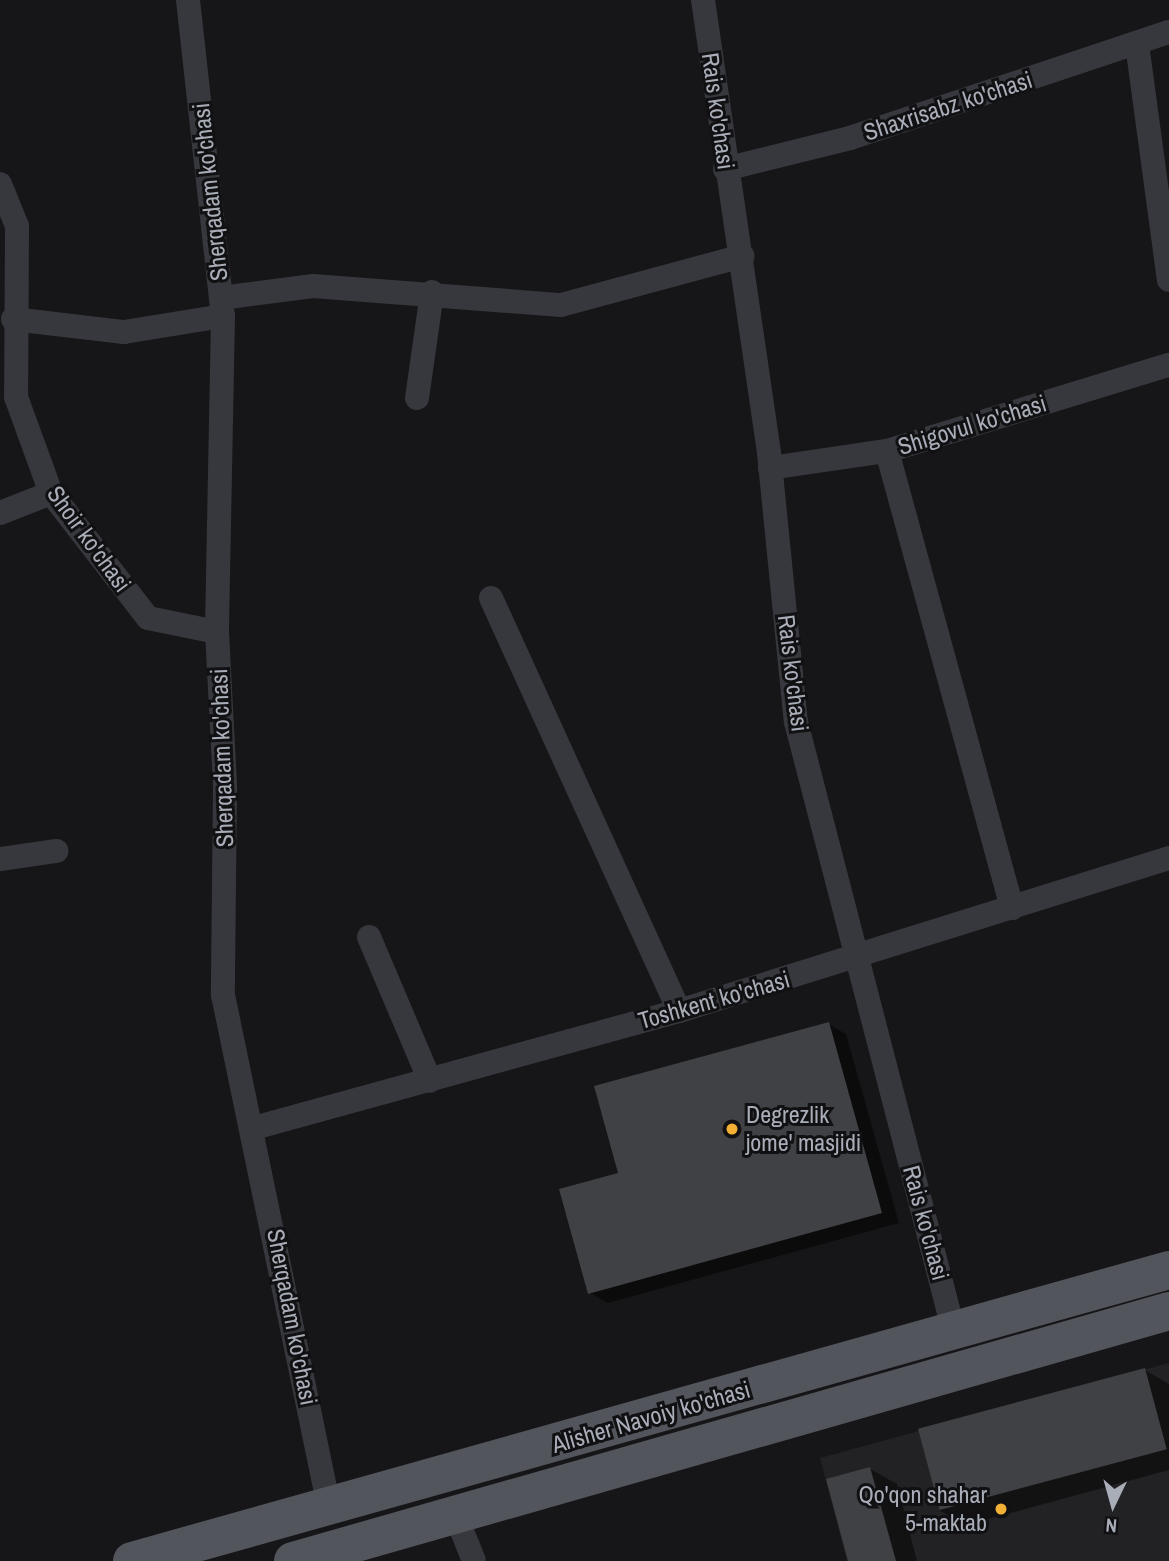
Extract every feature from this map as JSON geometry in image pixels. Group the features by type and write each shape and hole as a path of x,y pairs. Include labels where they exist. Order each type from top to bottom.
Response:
{"main road":[{"name":"Alisher Navoiy ko'chasi","path":"132,1561 1169,1270"},
{"name":"Alisher Navoiy ko'chasi","path":"293,1561 1169,1311"}],"street":[{"name":"Sherqadam ko'chasi","path":"188,0 222,307 218,632 225,787 223,995 254,1128 329,1507"},
{"name":"Rais ko'chasi","path":"703,0 725,169 742,256 770,468 796,722 954,1332"},
{"name":"Shaxrisabz ko'chasi","path":"725,169 850,138 1169,32"},
{"path":"1137,44 1169,280"},
{"name":"Shoir ko'chasi","path":"0,184 17,226 8,399 51,493 148,618 218,632"},
{"path":"13,320 124,332 313,286 432,292 561,305 742,256"},
{"path":"417,398 432,292"},
{"name":"Shigovul ko'chasi","path":"770,468 887,451 1169,365"},
{"path":"887,451 1012,908"},
{"path":"0,513 51,493"},
{"path":"491,598 678,1011"},
{"path":"0,859 56,851"},
{"name":"Toshkent ko'chasi","path":"254,1128 678,1011 1169,858"},
{"path":"369,937 430,1081"},
{"path":"456,1516 474,1561"}],"shaded area":[{"name":"Qo'qon shahar 5-maktab","path":"1169,1363 1169,1561 847,1561 820,1458"}],"building":[{"name":"Degrezlik jome' masjidi","path":"829,1022 882,1213 588,1294 559,1189 618,1173 594,1086"},
{"path":"1145,1368 1167,1449 940,1510 918,1429"},
{"path":"870,1467 896,1561 848,1561 826,1479"}],"place":[{"name":"Degrezlik jome' masjidi","path":"732,1129"},
{"name":"Qo'qon shahar 5-maktab","path":"1001,1509"}]}
